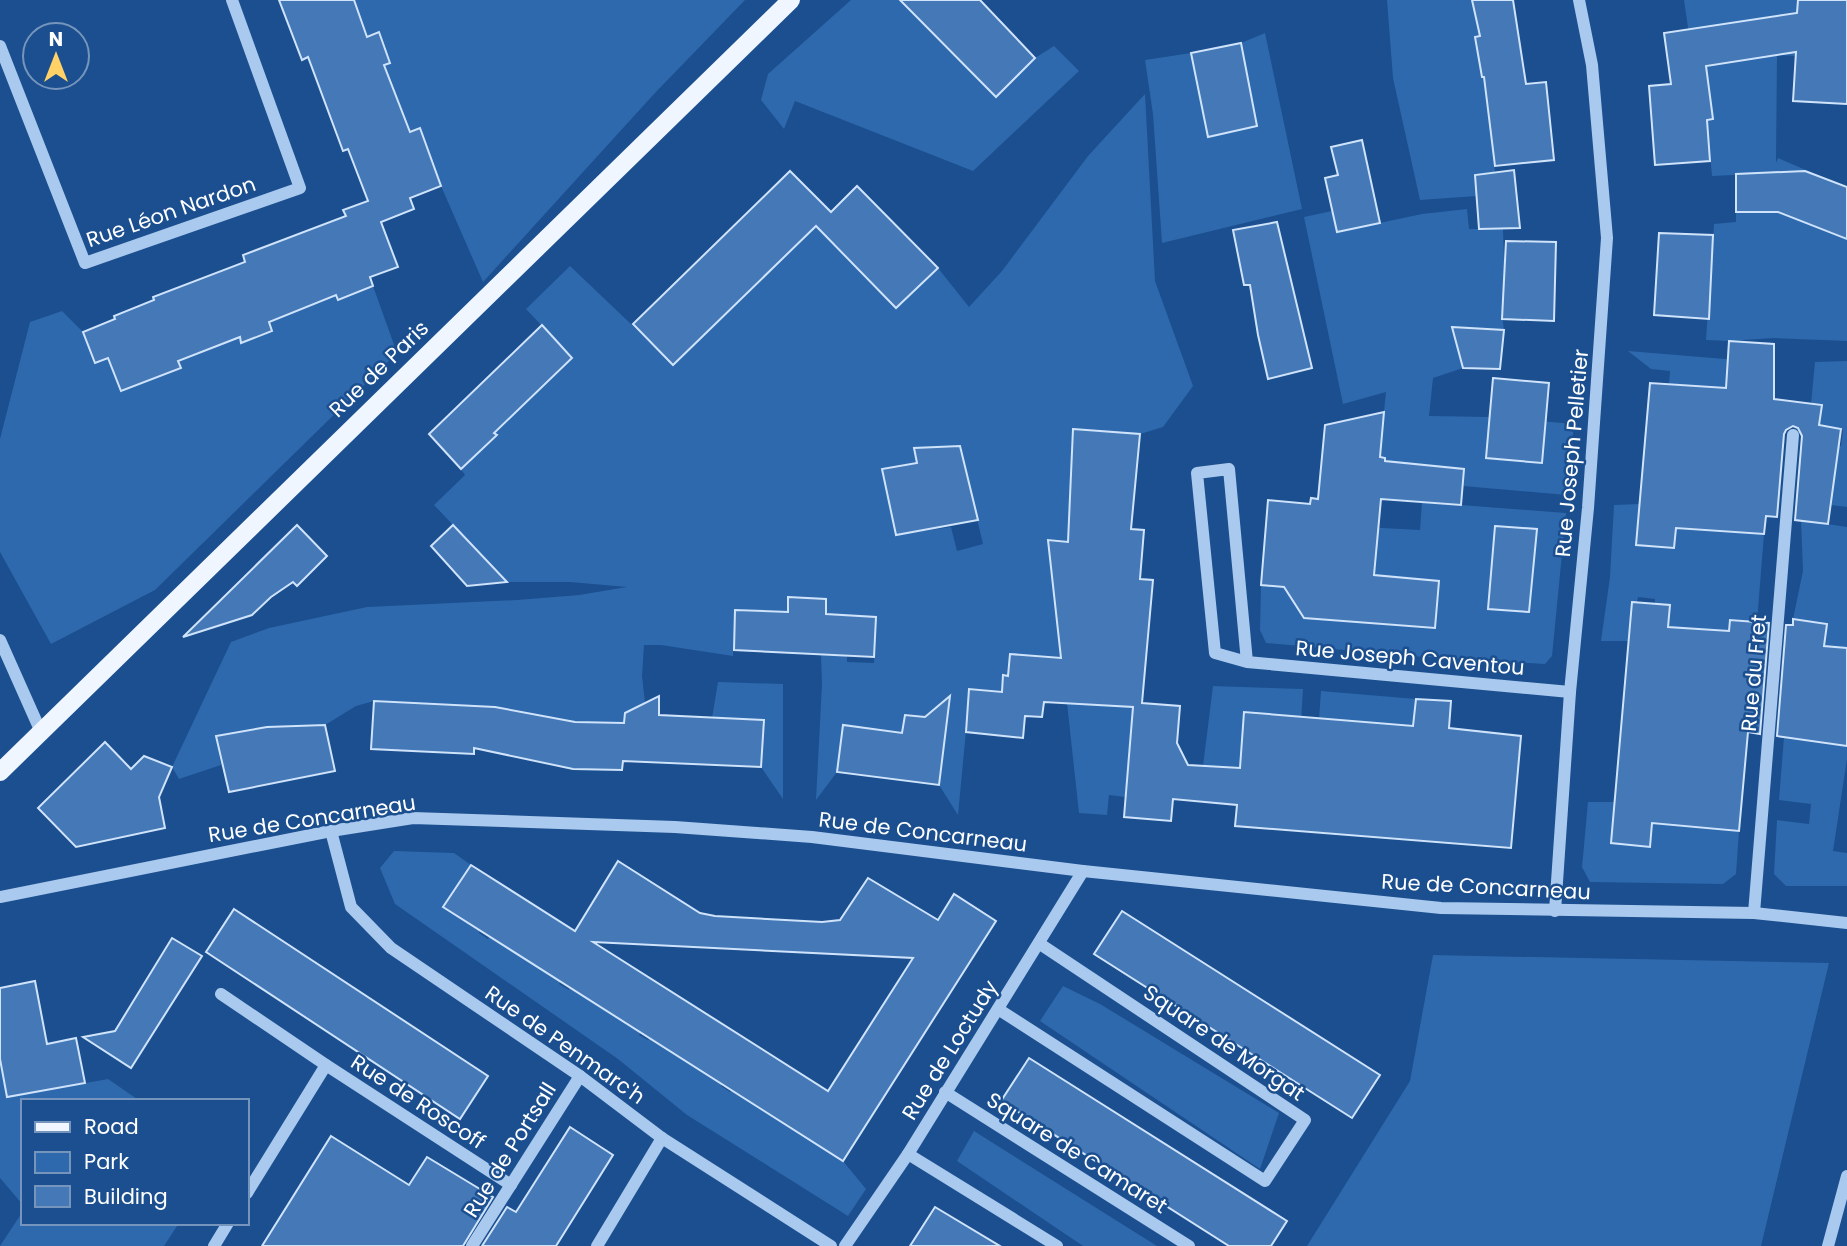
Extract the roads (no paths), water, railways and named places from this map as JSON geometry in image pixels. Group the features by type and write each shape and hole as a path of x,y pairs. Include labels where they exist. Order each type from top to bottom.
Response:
{"main road":[{"name":"Rue de Paris","path":"0,772 791,0"}],"street":[{"name":"Rue Léon Nardon","path":"0,47 85,263 300,188 232,0"},
{"name":"Rue Joseph Pelletier","path":"1555,911 1607,239 1592,65 1579,0"},
{"name":"Rue du Fret","path":"1754,913 1793,435"},
{"name":"Rue Joseph Caventou","path":"1247,662 1230,470 1197,473 1215,653 1247,662 1570,692"},
{"path":"0,640 41,732"},
{"name":"Rue de Concarneau","path":"0,897 331,831 412,818 676,827 812,837 1083,871 1441,908 1754,913 1847,923"},
{"name":"Rue de Penmarc'h","path":"331,831 351,907 391,948 580,1076 662,1138 831,1246"},
{"name":"Rue de Loctudy","path":"845,1246 908,1154 1083,871"},
{"name":"Square de Morgat","path":"998,1009 1265,1181 1305,1120 1040,944"},
{"path":"221,993 326,1065"},
{"name":"Rue de Roscoff","path":"248,1191 326,1065 511,1185"},
{"name":"Rue de Portsall","path":"472,1246 580,1076"},
{"name":"Square de Camaret","path":"946,1092 1189,1246"},
{"path":"597,1246 662,1138"},
{"path":"908,1154 1058,1246"},
{"path":"1828,1246 1847,1175"},
{"path":"214,1246 227,1225"},
{"path":"804,1246 812,1233"}]}
